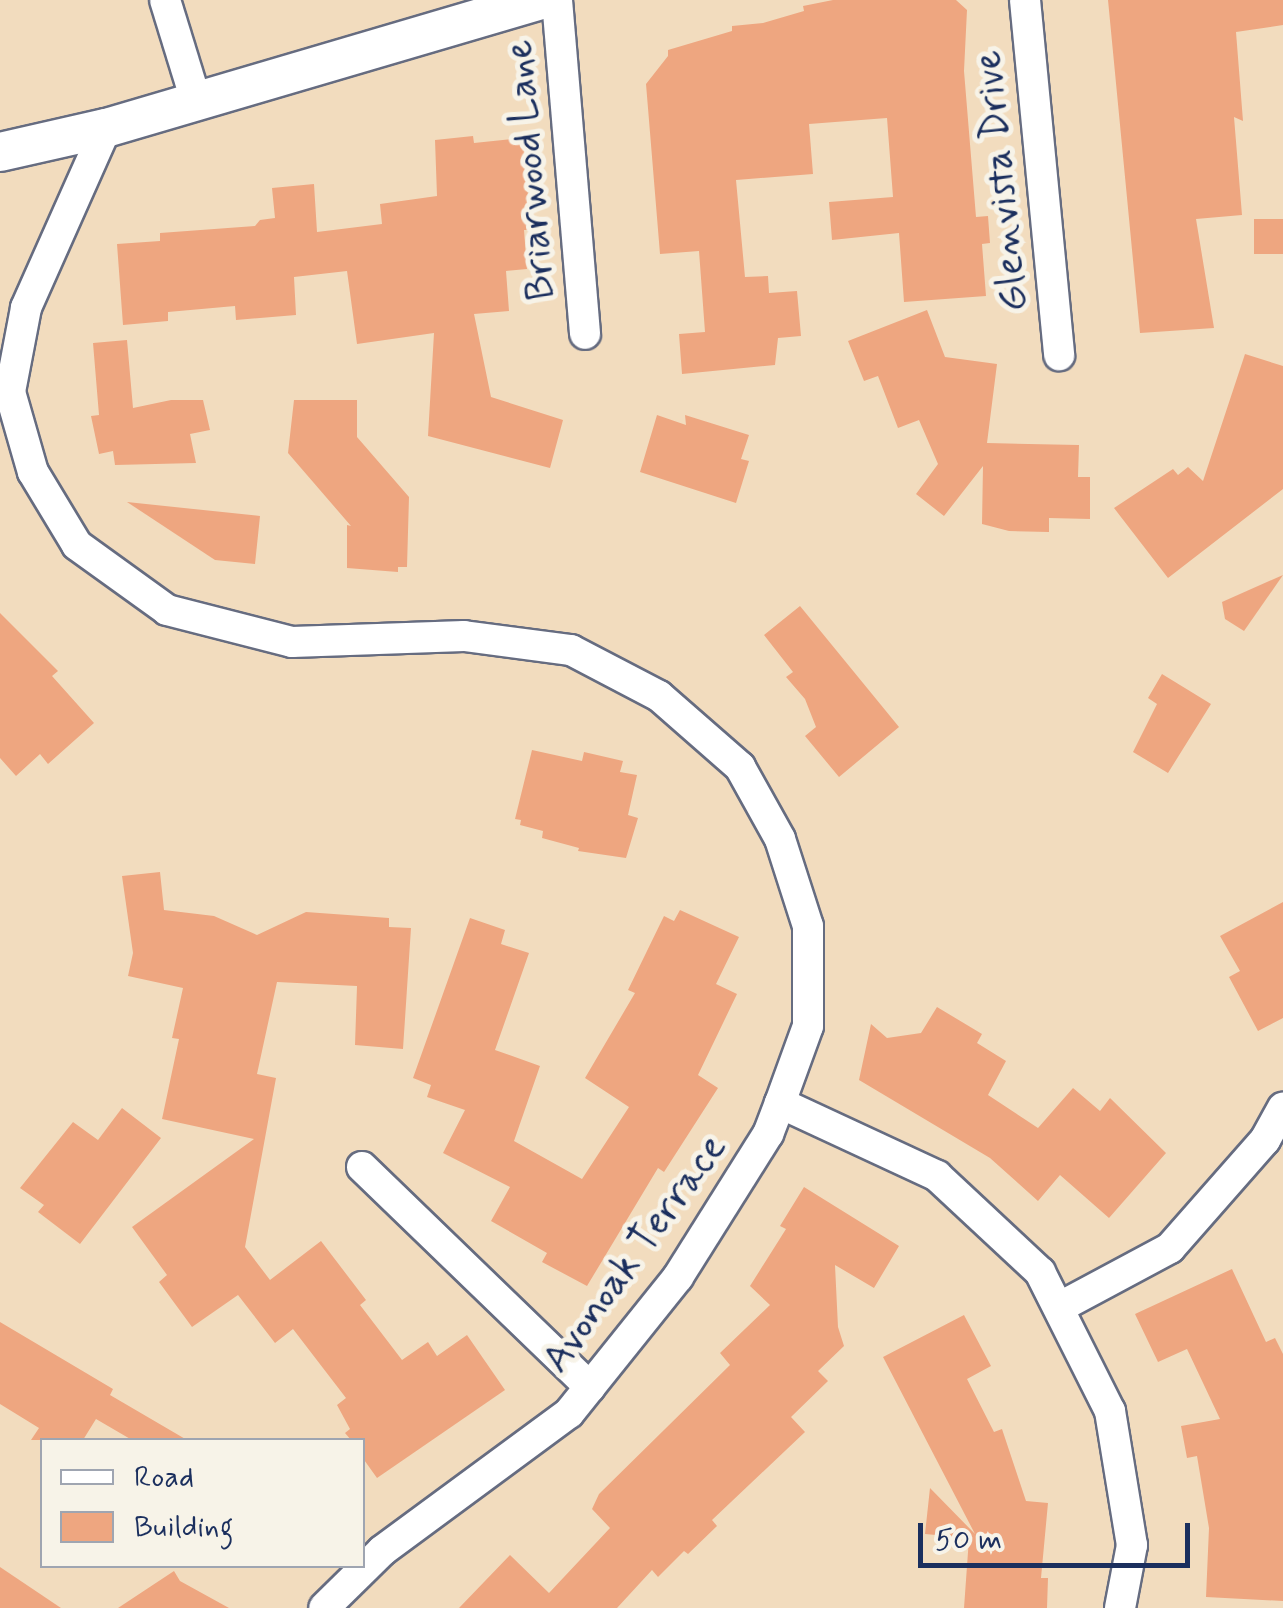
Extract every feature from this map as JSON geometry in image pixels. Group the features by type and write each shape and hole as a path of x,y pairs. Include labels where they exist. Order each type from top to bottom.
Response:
{"street":[{"path":"164,0 196,100"},
{"path":"0,152 106,128 542,0"},
{"name":"Briarwood Lane","path":"557,0 584,334"},
{"name":"Glenvista Drive","path":"1025,0 1059,355"},
{"name":"Avonoak Terrace","path":"106,128 26,308 10,392 32,472 77,546 167,610 292,642 464,636 571,650 659,696 740,767 780,840 808,926 808,1026 780,1103 768,1134 678,1277 569,1413 382,1551 365,1568"},
{"path":"780,1103 938,1176 1040,1272 1110,1411 1132,1545 1120,1608"},
{"path":"1060,1306 1170,1248 1265,1140 1283,1108"},
{"path":"362,1167 590,1387"},
{"name":"Avonoak Terrace","path":"324,1608 365,1568"}],"building":[{"path":"833,0 956,0 967,10 964,71 976,217 988,216 990,243 982,244 986,296 904,302 899,233 832,240 829,202 893,197 887,118 809,124 813,174 736,180 745,277 768,276 769,293 797,291 801,336 778,338 775,365 682,374 679,334 705,332 699,251 660,254 646,84 668,56 668,50 732,31 732,26 763,23 804,11 803,6"},
{"path":"1108,0 1283,0 1283,25 1236,32 1243,121 1234,117 1242,215 1196,219 1214,328 1140,333"},
{"path":"473,136 474,143 523,138 531,230 524,230 527,269 506,271 509,311 474,314 491,397 563,420 550,468 428,436 434,333 357,344 347,271 294,277 296,315 236,320 235,306 168,312 168,321 123,325 117,244 160,241 160,233 255,226 260,220 275,218 272,188 314,184 317,232 382,224 380,204 437,196 435,140"},
{"path":"1254,219 1283,219 1283,254 1254,254"},
{"path":"927,310 945,357 997,364 987,443 1079,445 1078,477 1090,477 1090,519 1049,518 1049,532 1009,531 982,524 983,466 944,516 916,494 938,464 919,420 898,428 878,376 864,381 848,341"},
{"path":"127,340 133,408 171,400 203,400 210,430 190,434 196,463 115,465 113,451 99,454 91,416 99,415 93,343"},
{"path":"1245,354 1283,366 1283,489 1168,578 1114,508 1173,469 1178,475 1188,467 1203,481"},
{"path":"294,400 357,400 357,437 409,497 407,567 398,567 398,572 347,568 347,525 351,526 288,453"},
{"path":"657,415 686,425 685,415 749,435 741,459 749,461 736,503 640,472"},
{"path":"127,502 260,516 255,564 215,560"},
{"path":"1283,575 1244,631 1225,619 1222,602"},
{"path":"800,606 899,727 839,777 805,736 816,727 805,699 786,677 793,672 764,635"},
{"path":"0,613 58,671 52,676 94,723 48,764 40,754 16,776 0,758"},
{"path":"1162,674 1211,704 1168,773 1133,752 1157,704 1148,698"},
{"path":"532,750 582,761 584,752 623,761 620,772 637,775 628,815 638,818 626,858 578,851 579,848 542,838 543,831 520,825 521,820 515,819"},
{"path":"160,872 164,910 214,916 257,935 306,912 389,918 389,927 411,928 403,1049 355,1045 357,986 277,982 257,1074 276,1078 245,1247 270,1280 321,1241 366,1300 360,1305 402,1360 428,1342 437,1356 467,1335 505,1390 377,1478 365,1461 365,1438 349,1438 345,1433 350,1429 337,1405 346,1398 293,1329 275,1343 238,1295 192,1327 159,1282 167,1275 132,1227 254,1139 162,1119 179,1039 172,1038 183,988 128,976 133,953 122,876"},
{"path":"1283,902 1283,1018 1258,1031 1229,977 1240,971 1220,936"},
{"path":"680,910 739,937 716,984 737,994 698,1075 718,1088 664,1172 658,1168 587,1286 542,1262 547,1253 491,1221 510,1187 443,1153 465,1110 427,1097 431,1085 413,1078 470,918 505,930 501,944 529,953 495,1050 540,1066 514,1141 582,1179 629,1107 585,1078 635,993 628,990 664,916 674,921"},
{"path":"937,1007 982,1034 977,1043 1006,1061 988,1095 1038,1128 1073,1088 1100,1111 1110,1098 1166,1153 1109,1218 1060,1175 1038,1201 990,1158 859,1080 871,1024 887,1038 921,1033"},
{"path":"122,1108 161,1138 80,1244 38,1212 44,1205 20,1188 73,1122 98,1140"},
{"path":"804,1187 899,1246 874,1288 835,1265 838,1327 844,1346 818,1371 828,1381 791,1417 805,1432 712,1520 717,1526 688,1554 684,1551 658,1577 652,1570 617,1608 459,1608 510,1555 549,1593 610,1528 592,1509 599,1494 730,1365 720,1353 770,1305 750,1286 786,1229 780,1226"},
{"path":"1232,1269 1266,1342 1275,1338 1283,1354 1283,1601 1206,1597 1209,1528 1197,1456 1187,1458 1181,1426 1220,1419 1187,1349 1158,1362 1135,1314"},
{"path":"964,1315 991,1366 967,1379 994,1432 1002,1429 1026,1501 1048,1503 1041,1578 1048,1578 1047,1608 964,1608 969,1538 925,1534 930,1488 975,1534 883,1357"},
{"path":"0,1322 113,1389 110,1395 184,1438 129,1438 96,1419 84,1438 31,1440 39,1428 0,1404"},
{"path":"0,1567 61,1608 0,1608"},
{"path":"174,1571 180,1581 229,1608 118,1608"}]}
